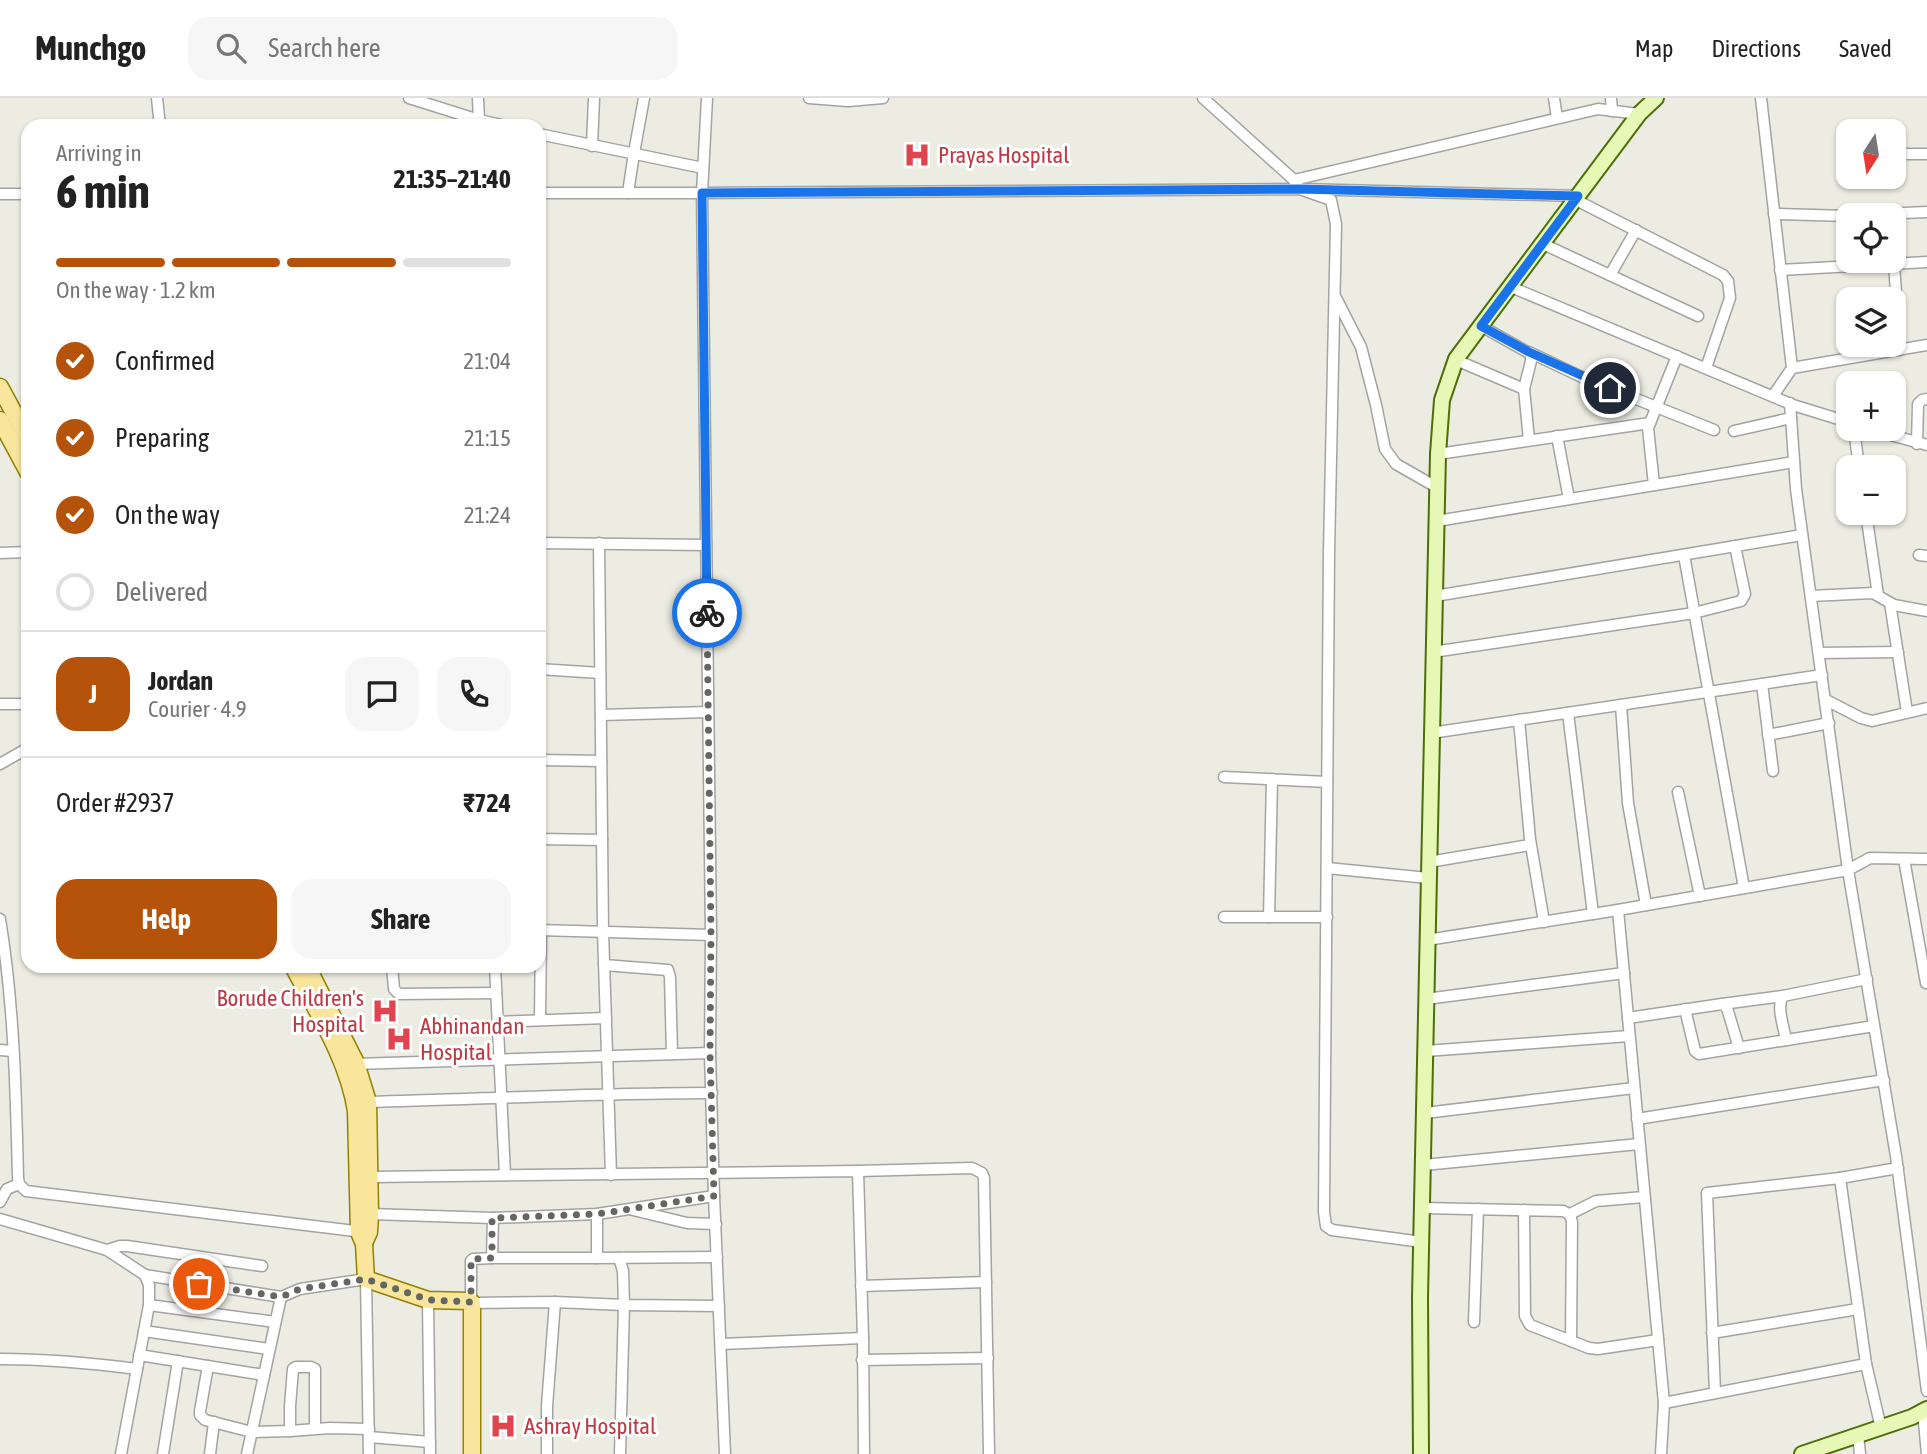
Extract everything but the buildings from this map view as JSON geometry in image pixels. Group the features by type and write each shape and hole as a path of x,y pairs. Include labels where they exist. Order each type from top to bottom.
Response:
{"main road":[{"path":"0,387 21,426"},
{"path":"0,420 21,459"},
{"path":"297,973 350,1065 356,1111 366,1279 429,1300 471,1303 472,1454"},
{"path":"310,973 368,1102 370,1214 364,1236"}],"street":[{"path":"157,98 159,119"},
{"path":"408,98 476,119"},
{"path":"478,98 479,119"},
{"path":"592,146 594,98"},
{"path":"628,193 644,98"},
{"path":"707,98 702,193 710,1053 725,1454"},
{"path":"809,98 848,101 883,98"},
{"path":"1203,98 1297,184 1331,200 1336,224 1328,565 1324,1212 1326,1226 1332,1230 1422,1242"},
{"path":"1554,98 1557,118"},
{"path":"1611,98 1612,111"},
{"path":"1421,1454 1428,878 1438,454 1442,400 1456,360 1639,114 1656,98"},
{"path":"1761,98 1792,368 1773,396"},
{"path":"1297,184 1598,108 1639,114"},
{"path":"546,136 703,168"},
{"path":"1906,154 1927,154"},
{"path":"546,193 1297,184 1577,198 1723,275 1728,281 1730,298 1706,368"},
{"path":"0,194 21,194"},
{"path":"1906,213 1927,212"},
{"path":"1774,214 1836,216"},
{"path":"1611,275 1636,230"},
{"path":"1543,244 1698,316"},
{"path":"1906,263 1927,262"},
{"path":"1780,270 1836,267"},
{"path":"1511,287 1790,403 1836,418"},
{"path":"1334,294 1361,347 1385,449 1396,464 1438,488"},
{"path":"1481,326 1587,379 1714,430"},
{"path":"1906,349 1927,345"},
{"path":"1529,352 1532,357 1524,388 1529,440"},
{"path":"1654,485 1648,433 1677,356"},
{"path":"1792,368 1858,357"},
{"path":"1456,360 1524,388"},
{"path":"1922,444 1918,404 1927,399"},
{"path":"1790,403 1802,535 1848,870 1924,1336 1927,1391"},
{"path":"1734,431 1791,418"},
{"path":"1438,454 1650,423"},
{"path":"1558,436 1569,499"},
{"path":"1437,522 1794,462"},
{"path":"1868,525 1878,595"},
{"path":"1435,596 1802,535"},
{"path":"546,543 706,545"},
{"path":"599,543 603,931 611,1175"},
{"path":"1433,652 1694,613 1744,600 1735,546"},
{"path":"0,553 21,552"},
{"path":"1684,555 1744,888"},
{"path":"1811,596 1868,592 1890,603 1927,611"},
{"path":"1890,603 1908,712"},
{"path":"1819,653 1898,652"},
{"path":"546,669 600,673"},
{"path":"1431,733 1822,676"},
{"path":"1762,684 1773,771"},
{"path":"1826,700 1872,721 1927,708"},
{"path":"0,704 21,704"},
{"path":"1620,705 1628,803 1646,905"},
{"path":"601,715 708,712"},
{"path":"1568,713 1593,914"},
{"path":"1519,720 1530,845 1545,922"},
{"path":"1768,735 1829,723"},
{"path":"0,764 21,752"},
{"path":"546,760 601,761"},
{"path":"1224,777 1327,782"},
{"path":"1269,917 1272,779"},
{"path":"1678,792 1700,896"},
{"path":"546,839 602,840"},
{"path":"1429,862 1530,845"},
{"path":"1427,940 1848,870 1870,858 1927,859"},
{"path":"1904,859 1926,982"},
{"path":"1328,868 1428,878"},
{"path":"1618,910 1664,1403 1661,1454"},
{"path":"1224,917 1327,917"},
{"path":"0,919 13,1051 19,1184 26,1191 364,1236"},
{"path":"546,930 711,935"},
{"path":"604,965 668,970 672,1054"},
{"path":"393,973 394,989 399,994 496,993"},
{"path":"495,973 505,1175"},
{"path":"540,973 540,1020"},
{"path":"1426,999 1624,973"},
{"path":"1628,1018 1783,996 1867,979"},
{"path":"1783,996 1780,1004 1786,1040"},
{"path":"1722,1004 1727,1008 1739,1048"},
{"path":"1685,1009 1696,1053 1874,1026"},
{"path":"497,1022 606,1018"},
{"path":"1426,1051 1629,1036"},
{"path":"0,1050 13,1051"},
{"path":"350,1065 710,1053"},
{"path":"1637,1119 1884,1080"},
{"path":"1425,1113 1634,1088"},
{"path":"368,1102 608,1093 712,1093"},
{"path":"1424,1165 1639,1144"},
{"path":"371,1177 971,1168 982,1173 984,1178 989,1454"},
{"path":"1715,1393 1706,1193 1840,1178 1898,1168"},
{"path":"858,1171 864,1454"},
{"path":"1840,1178 1866,1364 1881,1428"},
{"path":"0,1202 7,1189 19,1184"},
{"path":"370,1214 492,1218 597,1214 714,1196"},
{"path":"1423,1208 1563,1211 1570,1214 1596,1201 1644,1197"},
{"path":"629,1209 687,1223 716,1224"},
{"path":"1474,1322 1478,1209"},
{"path":"1524,1210 1525,1311 1526,1321 1530,1325 1589,1348 1658,1340"},
{"path":"597,1214 597,1258"},
{"path":"1570,1214 1571,1341"},
{"path":"492,1218 492,1258"},
{"path":"0,1219 107,1250 145,1275 281,1297 300,1289 366,1279 369,1454"},
{"path":"107,1250 127,1246 262,1266"},
{"path":"717,1257 473,1259 471,1303 719,1306"},
{"path":"619,1258 623,1271 624,1305 620,1454"},
{"path":"121,1454 149,1305 149,1285 145,1275"},
{"path":"861,1286 986,1282"},
{"path":"247,1454 281,1297"},
{"path":"429,1300 430,1454"},
{"path":"547,1454 547,1406 555,1302"},
{"path":"149,1305 275,1322"},
{"path":"1712,1333 1858,1309"},
{"path":"144,1331 269,1349"},
{"path":"721,1344 863,1338"},
{"path":"139,1355 264,1375"},
{"path":"862,1360 988,1358"},
{"path":"0,1359 42,1359 137,1369"},
{"path":"163,1454 178,1362"},
{"path":"1664,1403 1866,1364"},
{"path":"208,1366 200,1415 205,1420 252,1432 290,1432 315,1428 430,1442"},
{"path":"290,1432 293,1369 296,1367 315,1369 315,1428"},
{"path":"1802,1454 1912,1418 1925,1410 1927,1454"},
{"path":"210,1454 214,1422"},
{"path":"1858,1435 1860,1454"}],"way so far":[{"path":"199,1284 281,1297 300,1289 366,1279 429,1300 471,1302 471,1261 492,1258 492,1218 597,1214 714,1196 710,1053 707,613"}],"place":[{"name":"Prayas Hospital","path":"917,155"},
{"name":"Borude Children's Hospital","path":"385,1011"},
{"name":"Abhinandan Hospital","path":"399,1039"},
{"name":"Ashray Hospital","path":"503,1426"}],"route":[{"path":"707,613 702,193 1300,189 1578,196 1481,326 1529,352 1610,388"}]}
